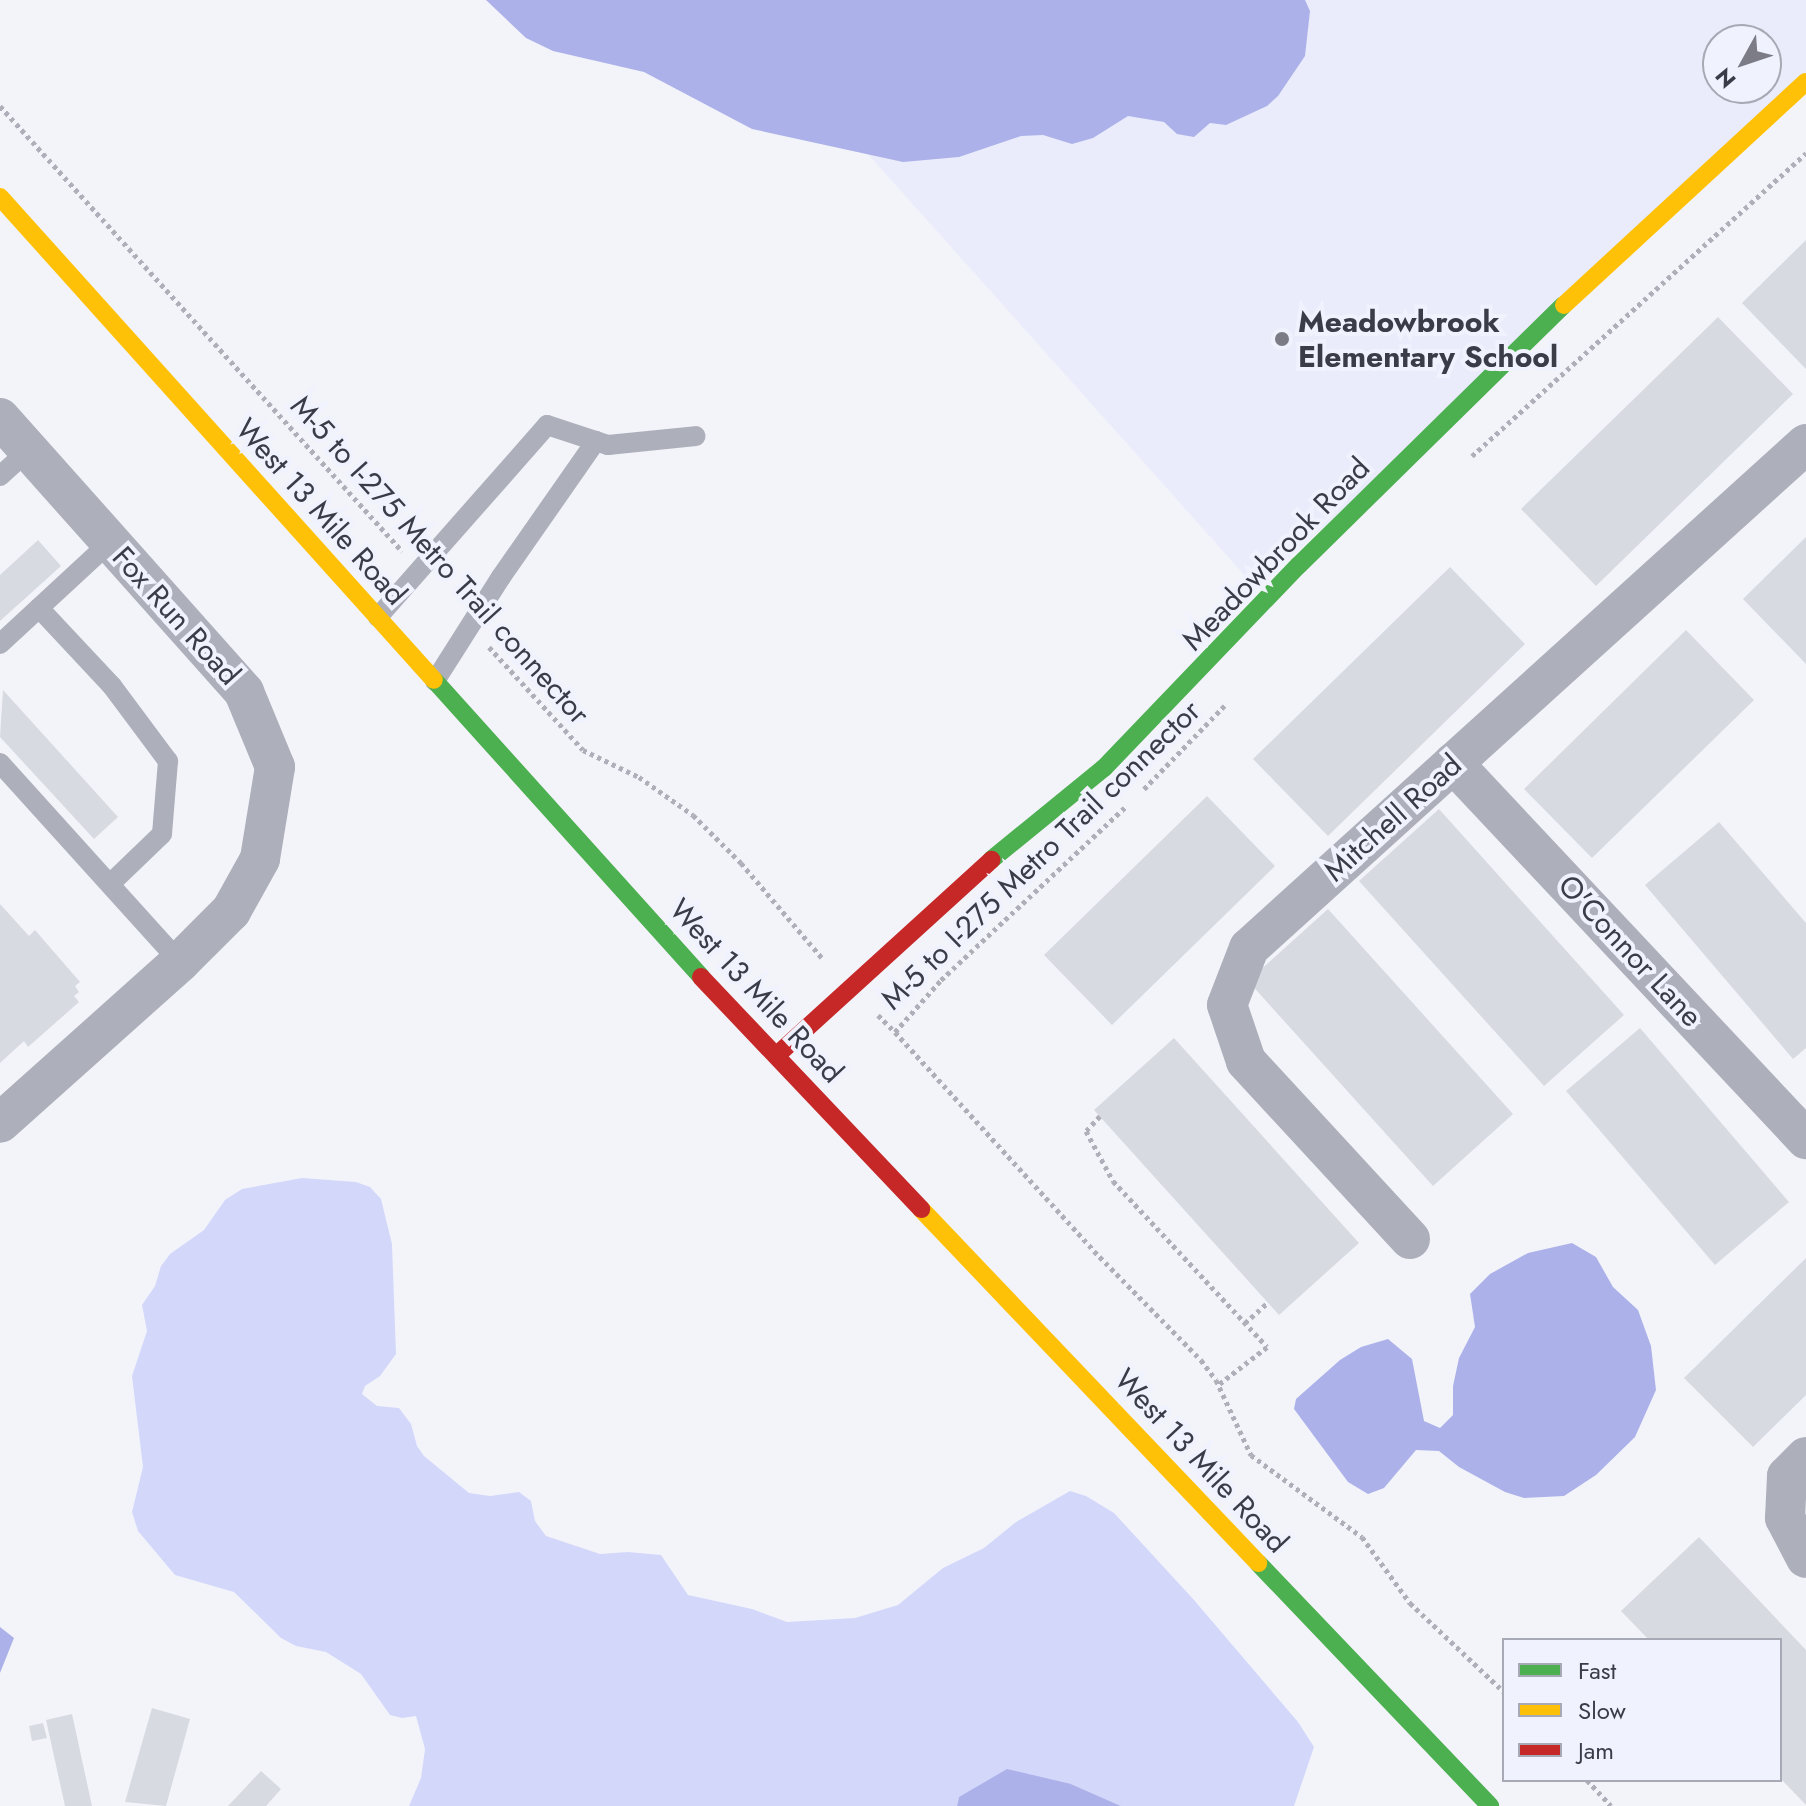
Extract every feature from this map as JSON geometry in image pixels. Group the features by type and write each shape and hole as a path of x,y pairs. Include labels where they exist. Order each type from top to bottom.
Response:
{"street":[{"name":"Meadowbrook Road","path":"777,1055 982,867 1104,768 1299,565 1593,276 1806,82"},
{"name":"West 13 Mile Road","path":"0,197 719,997 1490,1806"},
{"name":"Fox Run Road","path":"0,418 14,463 110,542 244,692 275,767 260,859 231,911 180,962 0,1123"},
{"name":"Mitchell Road","path":"1410,1239 1246,1061 1227,1005 1249,948 1806,444"},
{"name":"O'Connor Lane","path":"1453,763 1806,1139"},
{"path":"1806,1457 1787,1476 1785,1518 1806,1558"}],"lane":[{"path":"378,617 547,425 608,445 696,436"},
{"path":"435,681 596,441"},
{"path":"0,644 110,542"},
{"path":"39,608 112,686 168,761 162,834 111,883"},
{"path":"0,763 180,962"}],"path":[{"name":"M-5 to I-275 Metro Trail connector","path":"0,106 420,571"},
{"path":"1470,458 1806,153"},
{"name":"M-5 to I-275 Metro Trail connector","path":"470,625 583,750 639,777 693,815 741,863 799,935 895,1032 941,980 1131,801"},
{"name":"M-5 to I-275 Metro Trail connector","path":"1142,791 1233,697"},
{"path":"895,1032 1094,1251 1201,1360 1218,1385 1251,1455 1362,1537 1410,1603 1502,1690"},
{"path":"1100,1116 1086,1131 1113,1181 1267,1347 1218,1385"},
{"path":"1245,1323 1267,1303"},
{"path":"1589,1782 1611,1806"}],"shaded area":[{"path":"486,0 1305,0 1310,11 1305,56 1278,96 1267,106 1226,125 1210,123 1194,137 1177,134 1164,122 1128,116 1093,138 1072,144 1043,135 1021,136 959,157 903,162 752,129 644,72 553,51 526,38"},
{"name":"Meadowbrook Elementary School","path":"811,0 1806,0 1806,90 1256,588 766,40"},
{"path":"302,1178 356,1182 370,1187 381,1199 392,1244 396,1354 380,1376 365,1386 362,1394 377,1406 399,1408 411,1424 417,1446 424,1456 469,1493 490,1496 519,1492 531,1501 535,1521 546,1536 600,1554 628,1552 661,1555 688,1595 752,1609 787,1622 855,1618 898,1605 943,1568 984,1548 1016,1522 1070,1491 1086,1496 1114,1513 1194,1600 1298,1722 1314,1747 1294,1806 1121,1806 1071,1784 959,1797 957,1806 409,1806 421,1778 425,1749 416,1716 402,1718 390,1715 361,1674 326,1652 296,1646 281,1638 234,1592 175,1575 138,1531 132,1512 143,1467 132,1376 147,1331 142,1305 155,1286 161,1266 170,1254 204,1230 225,1200 242,1189"},
{"path":"1572,1243 1596,1257 1613,1287 1638,1310 1651,1346 1656,1390 1635,1437 1596,1475 1564,1496 1524,1498 1505,1492 1459,1467 1439,1451 1416,1450 1384,1488 1368,1494 1348,1482 1294,1409 1296,1399 1340,1360 1361,1347 1388,1339 1412,1359 1424,1421 1440,1428 1453,1415 1453,1386 1459,1358 1475,1327 1470,1294 1490,1274 1528,1253"},
{"path":"0,1627 14,1638 0,1673"},
{"path":"1007,1769 1071,1784 1121,1806 957,1806 959,1797"}],"building":[{"path":"1806,240 1806,369 1742,303"},
{"path":"1718,317 1793,394 1596,586 1521,509"},
{"path":"1806,537 1806,664 1743,599"},
{"path":"38,540 61,566 0,621 0,575"},
{"path":"1450,567 1525,644 1328,836 1253,759"},
{"path":"1686,630 1754,700 1592,858 1524,789"},
{"path":"3,690 118,817 94,839 0,737"},
{"path":"1207,796 1275,866 1112,1025 1044,955"},
{"path":"1439,809 1624,1015 1544,1086 1359,881"},
{"path":"1719,822 1806,923 1806,1048 1793,1059 1645,885"},
{"path":"0,904 29,936 35,930 80,982 75,986 79,992 74,996 79,1002 28,1047 24,1041 0,1063"},
{"path":"1328,909 1513,1114 1433,1186 1248,981"},
{"path":"1640,1028 1789,1202 1715,1265 1566,1091"},
{"path":"1174,1038 1359,1243 1279,1315 1094,1110"},
{"path":"1806,1258 1806,1395 1753,1447 1684,1378"},
{"path":"1699,1537 1806,1650 1806,1805 1782,1780 1782,1638 1647,1638 1621,1611"},
{"path":"152,1708 190,1719 166,1806 125,1802"},
{"path":"72,1714 92,1806 65,1806 46,1720"},
{"path":"43,1723 47,1738 32,1741 29,1726"},
{"path":"261,1771 281,1789 266,1806 228,1806"}],"traffic: fast":[{"path":"991,860 1104,768 1299,565 1564,305"},
{"path":"434,680 701,977"},
{"path":"1258,1563 1490,1806"}],"traffic: slow":[{"path":"1564,305 1806,82"},
{"path":"0,197 434,680"},
{"path":"921,1209 1258,1563"}],"traffic: jam":[{"path":"777,1055 991,860"},
{"path":"701,977 921,1209"}],"place":[{"name":"Meadowbrook Elementary School","path":"1282,339"}]}
